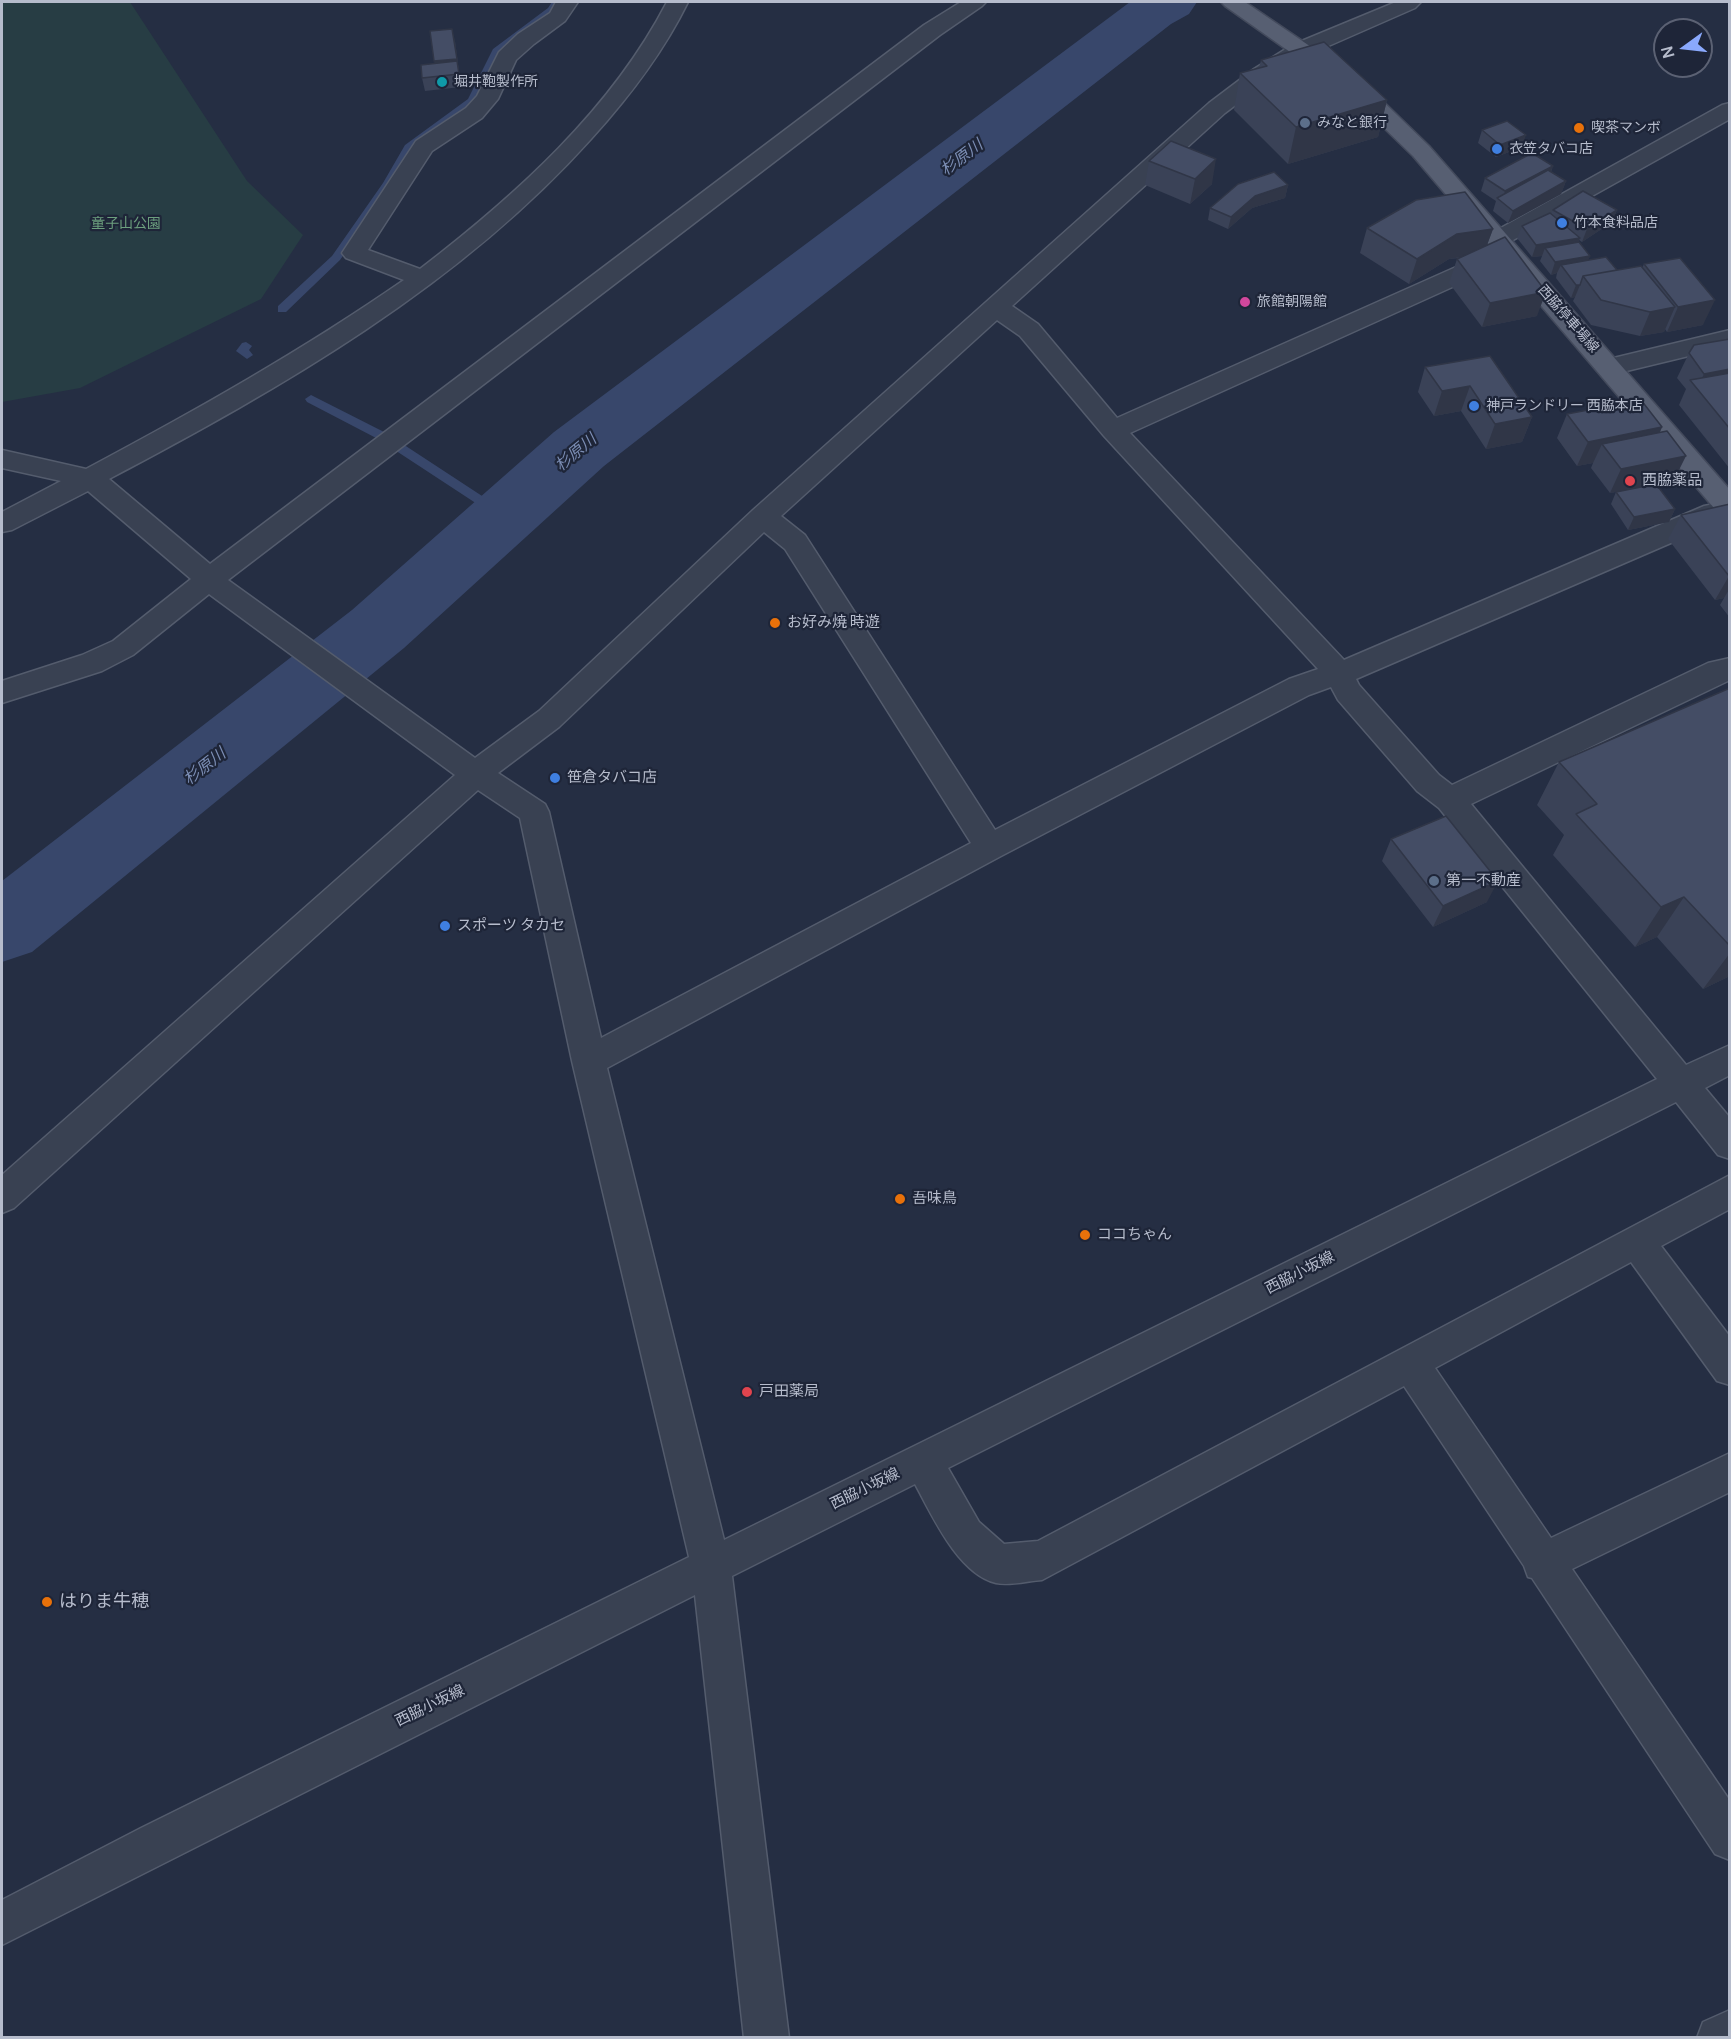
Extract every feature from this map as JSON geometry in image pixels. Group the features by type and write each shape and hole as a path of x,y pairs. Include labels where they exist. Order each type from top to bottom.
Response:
{"main road":[{"name":"西脇停車場線","path":"1232,2 1356,88 1421,151 1727,501"}],"street":[{"path":"425,279 354,253 424,146 488,99 507,57 526,39 558,17 567,2"},
{"path":"2,523 91,479 288,369 425,279 514,204 573,148 624,87 677,2"},
{"path":"2,692 92,663 123,648 216,586 390,442 932,30 975,2"},
{"path":"2,1197 470,770 549,719 763,517 1291,44 1412,2"},
{"path":"1113,430 1504,246 1730,110"},
{"path":"1707,123 1730,137"},
{"path":"996,307 1029,330 1113,430 1339,674 1348,692 1428,783 1450,800 1730,1144"},
{"path":"1610,367 1730,338"},
{"path":"2,459 91,479 216,586 470,770 534,812 589,1061 711,1566 767,2037"},
{"path":"589,1061 990,847 1299,687 1339,674 1727,501"},
{"path":"763,517 795,542 990,847"},
{"path":"1450,800 1718,671 1730,669"},
{"name":"西脇小坂線","path":"2,1923 156,1843 1730,1059"},
{"path":"923,1460 965,1536 997,1564 1042,1560 1730,1191"},
{"path":"1637,1242 1730,1368"},
{"path":"1410,1363 1542,1563 1730,1839"},
{"path":"1542,1563 1730,1472"},
{"path":"1719,2037 1730,2032"}],"green space":[{"name":"童子山公園","path":"2,2 130,2 247,181 303,235 261,299 80,388 2,402"}],"building":[{"path":"452,29 457,59 434,61 430,31"},
{"path":"1324,42 1387,100 1296,127 1240,73 1267,66 1261,60"},
{"path":"457,61 459,74 422,78 421,65"},
{"path":"1507,121 1526,135 1500,145 1482,130"},
{"path":"1171,141 1216,159 1195,179 1149,161"},
{"path":"1532,153 1553,166 1505,191 1485,178"},
{"path":"1548,170 1566,181 1513,211 1497,198"},
{"path":"1274,172 1288,185 1255,196 1231,217 1210,208 1238,184"},
{"path":"1583,191 1617,210 1587,229 1553,210"},
{"path":"1465,192 1493,229 1457,234 1417,259 1367,228 1416,200"},
{"path":"1550,213 1580,238 1536,245 1522,226"},
{"path":"1505,237 1546,292 1490,303 1457,259"},
{"path":"1579,242 1590,256 1555,262 1545,248"},
{"path":"1606,257 1617,270 1583,276 1580,285 1576,285 1561,265"},
{"path":"1680,258 1715,300 1678,307 1644,264"},
{"path":"1641,266 1675,307 1650,312 1601,300 1583,276"},
{"path":"1730,339 1730,369 1704,374 1689,353 1694,345"},
{"path":"1490,356 1532,417 1495,424 1470,386 1442,391 1425,367"},
{"path":"1730,373 1730,429 1690,380"},
{"path":"1641,400 1662,427 1588,442 1567,414"},
{"path":"1667,431 1686,456 1621,469 1602,444"},
{"path":"1656,484 1675,509 1634,517 1616,492"},
{"path":"1730,504 1730,576 1729,576 1681,515"},
{"path":"1730,688 1730,946 1684,897 1661,907 1576,814 1597,804 1559,762"},
{"path":"1446,816 1498,881 1443,906 1391,839"}],"waterway":[{"path":"282,309 336,258 388,183 409,147 472,101 496,51 552,10 556,2"},
{"name":"杉原川","path":"2,928 378,629 579,449 1151,12 1169,2"},
{"path":"246,346 242,351 247,355"},
{"path":"311,399 382,436 504,516"}],"place":[{"name":"堀井鞄製作所","path":"442,82"},
{"name":"みなと銀行","path":"1305,123"},
{"name":"喫茶マンボ","path":"1579,128"},
{"name":"衣笠タバコ店","path":"1497,149"},
{"name":"竹本食料品店","path":"1562,223"},
{"name":"旅館朝陽館","path":"1245,302"},
{"name":"神戸ランドリー 西脇本店","path":"1474,406"},
{"name":"西脇薬品","path":"1630,481"},
{"name":"お好み焼 時遊","path":"775,623"},
{"name":"笹倉タバコ店","path":"555,778"},
{"name":"第一不動産","path":"1434,881"},
{"name":"スポーツ タカセ","path":"445,926"},
{"name":"吾味鳥","path":"900,1199"},
{"name":"ココちゃん","path":"1085,1235"},
{"name":"戸田薬局","path":"747,1392"},
{"name":"はりま牛穂","path":"47,1602"}]}
